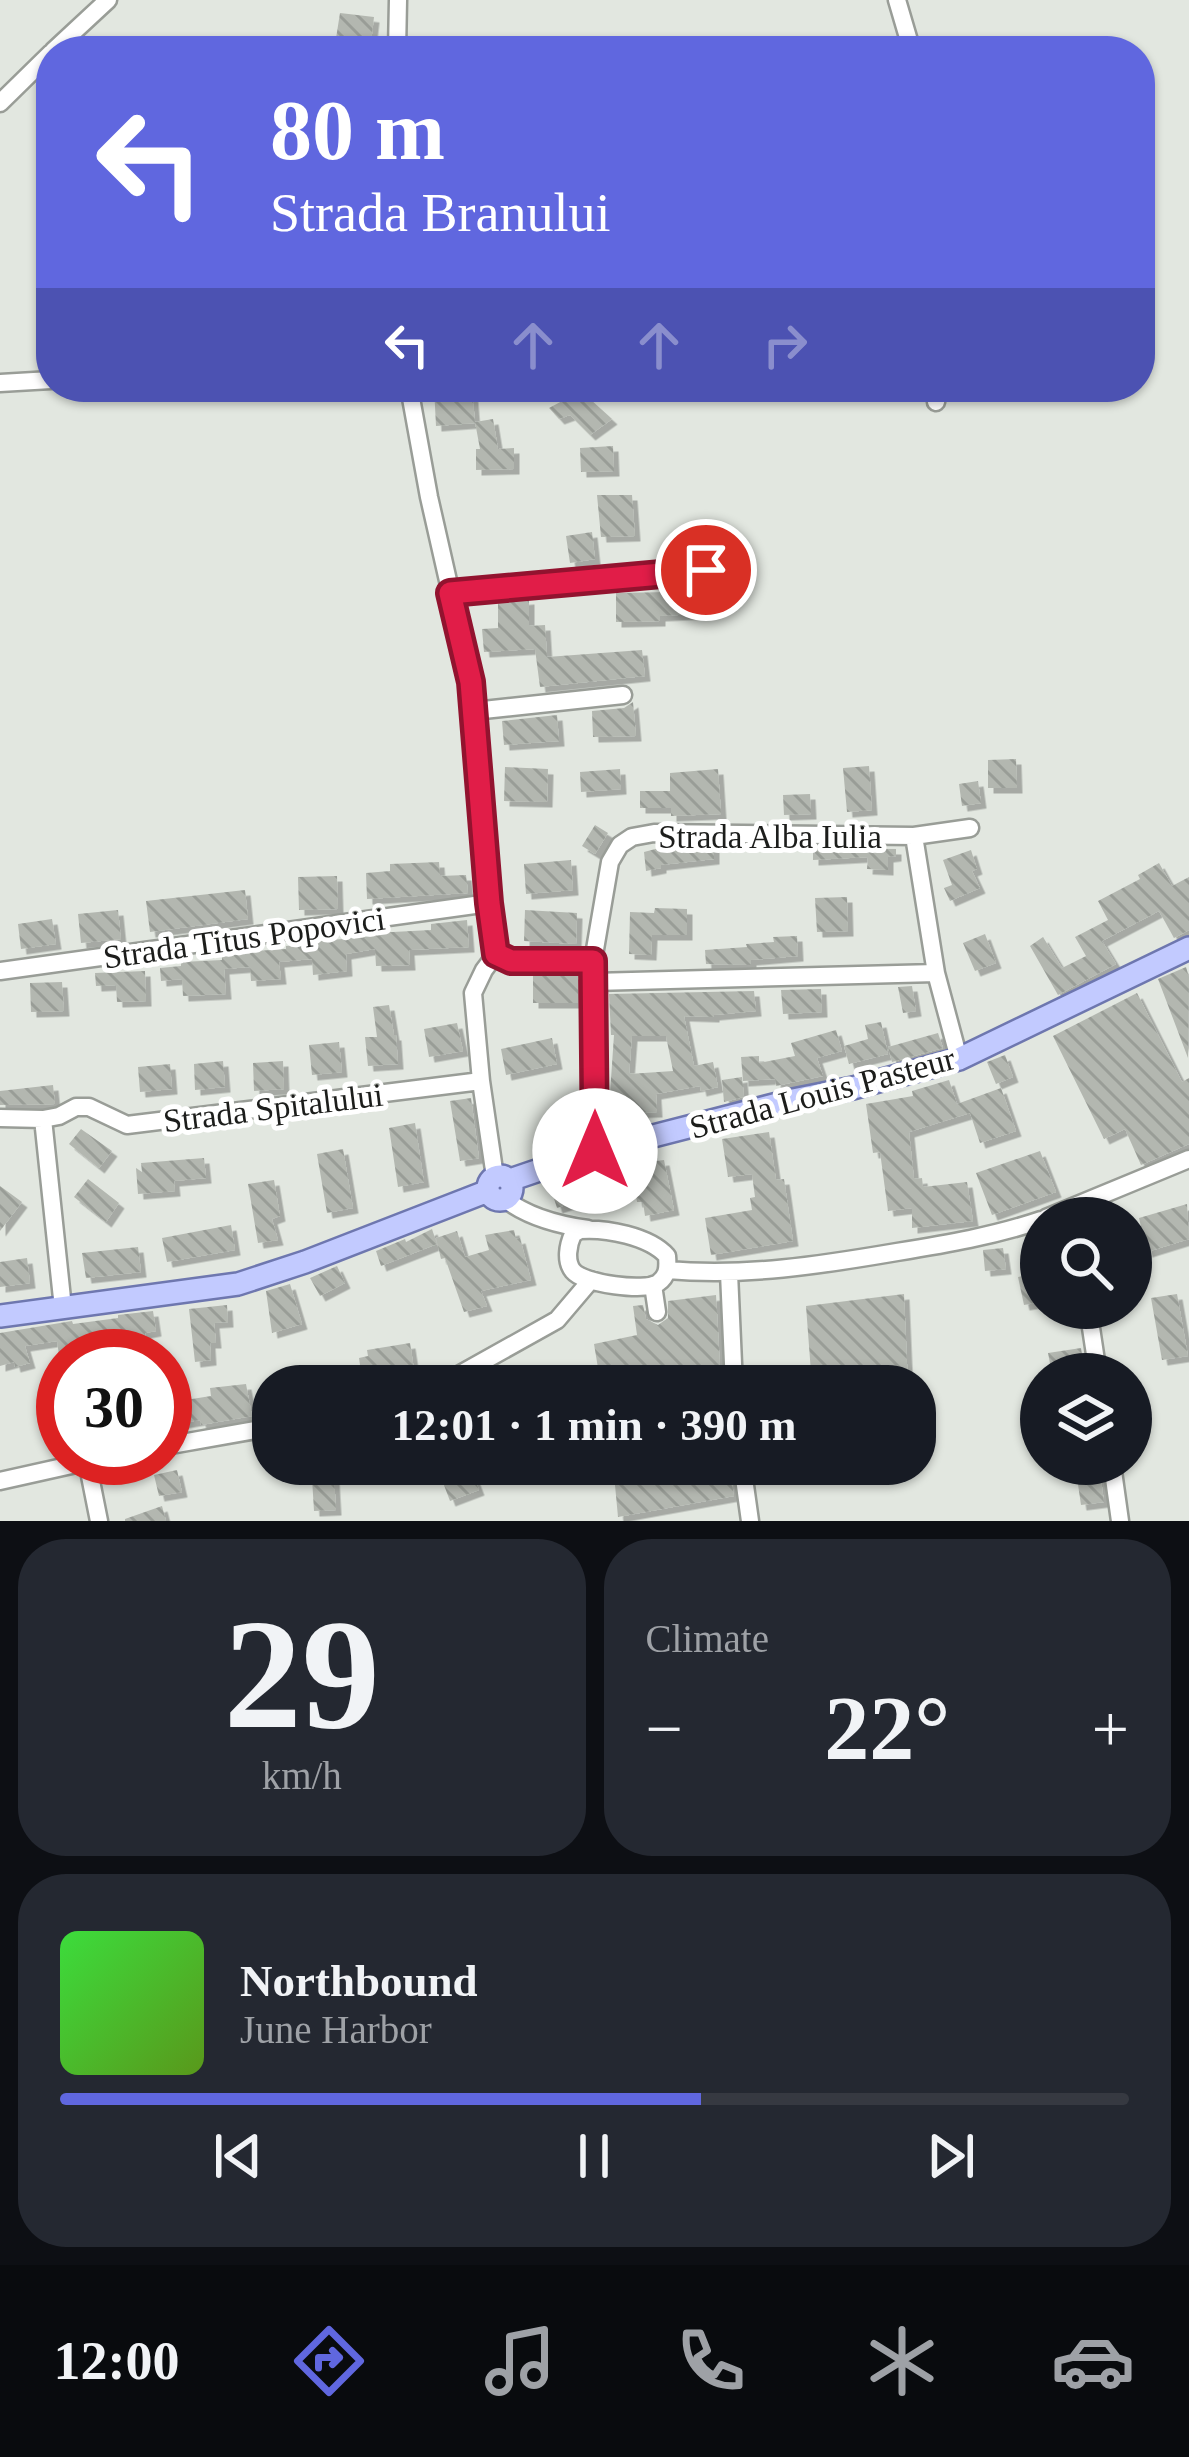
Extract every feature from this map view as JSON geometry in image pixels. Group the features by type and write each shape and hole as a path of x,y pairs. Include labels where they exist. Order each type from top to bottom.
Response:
{"main road":[{"name":"Strada Louis Pasteur","path":"0,1316 238,1284 595,1151 958,1059 1189,947"}],"street":[{"path":"397,36 398,0"},
{"path":"897,0 908,36"},
{"path":"67,36 96,4"},
{"path":"0,103 36,68"},
{"path":"0,383 36,381"},
{"path":"413,402 471,682 496,954 473,993 481,1081 499,1187 519,1209 555,1223 657,1246 667,1256 668,1270"},
{"path":"450,593 706,570"},
{"path":"474,711 623,695"},
{"name":"Strada Alba Iulia","path":"595,1151 593,961 610,862 620,845 654,832 914,836 970,829"},
{"path":"914,836 936,973 958,1059"},
{"name":"Strada Titus Popovici","path":"0,970 489,903"},
{"path":"496,954 511,961 593,961"},
{"path":"594,982 936,973"},
{"name":"Strada Spitalului","path":"0,1118 43,1119 89,1107 127,1125 481,1081"},
{"path":"43,1119 62,1308"},
{"path":"1108,1197 1189,1159"},
{"path":"555,1223 569,1245"},
{"path":"572,1270 591,1280 637,1287 653,1285 668,1270 729,1273 866,1258 988,1237 1020,1227"},
{"path":"577,1296 569,1245 573,1234 588,1229"},
{"path":"729,1273 733,1365"},
{"path":"477,1365 557,1320 591,1280"},
{"path":"653,1285 658,1312"},
{"path":"192,1441 252,1431"},
{"path":"0,1480 36,1472"},
{"path":"97,1485 99,1521"},
{"path":"745,1485 750,1521"},
{"path":"1115,1485 1120,1521"}],"building":[{"path":"340,13 374,17 372,36 336,36"},
{"path":"435,402 473,402 475,423 436,426"},
{"path":"560,402 593,402 612,419 590,435 570,415 559,419 549,408"},
{"path":"493,419 498,449 514,448 514,469 476,470 476,449 480,449 475,422"},
{"path":"613,446 614,471 581,472 580,448"},
{"path":"597,495 632,495 635,536 601,537"},
{"path":"592,532 595,559 570,563 566,536"},
{"path":"714,586 715,613 616,622 616,593"},
{"path":"529,599 529,626 545,625 547,657 642,650 645,676 540,687 535,649 484,652 482,629 498,628 498,602"},
{"path":"633,702 636,736 593,737 592,711 624,708"},
{"path":"557,715 559,741 504,745 502,721"},
{"path":"1016,759 1017,788 988,788 988,760"},
{"path":"869,766 872,810 847,812 843,768"},
{"path":"505,767 548,769 547,802 504,801"},
{"path":"620,769 621,789 581,792 580,772"},
{"path":"718,769 721,814 671,816 671,808 640,808 640,791 670,791 670,773"},
{"path":"978,781 981,803 962,806 959,784"},
{"path":"810,794 811,814 784,815 783,795"},
{"path":"595,825 608,833 595,854 582,846"},
{"path":"667,846 714,846 714,859 646,871 644,852"},
{"path":"813,848 896,849 896,856 888,857 888,870 867,869 868,857 813,860"},
{"path":"971,850 977,869 972,871 980,888 950,901 944,888 952,885 943,860"},
{"path":"571,860 573,890 526,894 524,864"},
{"path":"439,862 440,876 466,875 468,893 367,899 366,873 390,871 390,864"},
{"path":"1159,863 1172,886 1189,877 1189,930 1174,938 1159,911 1102,941 1116,964 1058,995 1030,946 1043,937 1062,968 1086,956 1075,937 1108,920 1098,901"},
{"path":"337,876 338,909 299,910 298,877"},
{"path":"245,890 248,919 150,932 146,901"},
{"path":"847,897 848,931 817,932 815,898"},
{"path":"655,908 687,909 687,935 652,935 651,955 629,954 630,912 654,913"},
{"path":"118,910 121,939 81,943 78,914"},
{"path":"525,910 577,913 576,944 524,941"},
{"path":"52,919 56,944 21,949 18,924"},
{"path":"467,920 469,947 409,950 410,965 376,966 375,949 346,954 347,971 313,975 312,959 279,962 281,979 251,981 250,967 224,969 226,994 183,996 182,979 161,981 160,968 222,960 222,953 431,930 431,924"},
{"path":"985,934 996,963 975,971 963,943"},
{"path":"797,936 798,956 751,960 751,965 706,964 705,950"},
{"path":"1186,967 1189,977 1188,1058 1158,979"},
{"path":"145,971 146,1001 117,1002 116,985 96,986 95,973"},
{"path":"533,974 578,974 578,1003 533,1003"},
{"path":"62,982 64,1011 31,1012 30,983"},
{"path":"912,986 916,1011 903,1013 898,987"},
{"path":"821,989 822,1012 783,1014 781,990"},
{"path":"754,991 756,1011 684,1016 694,1066 713,1062 718,1087 656,1094 657,1112 630,1113 630,1124 608,1123 614,1035 609,994","holes":["632,1036 666,1036 673,1071 629,1074"]},
{"path":"1137,993 1182,1082 1189,1078 1189,1144 1141,1165 1125,1129 1104,1139 1053,1036"},
{"path":"389,1005 398,1064 368,1066 365,1037 377,1037 373,1007"},
{"path":"881,1022 888,1054 849,1064 844,1046 868,1039 865,1025"},
{"path":"457,1023 463,1051 429,1057 424,1029"},
{"path":"836,1030 842,1051 817,1058 823,1076 776,1086 775,1079 743,1081 741,1057 759,1056 759,1063 795,1056 791,1043"},
{"path":"938,1033 943,1048 892,1062 888,1047"},
{"path":"552,1038 557,1064 506,1075 501,1049"},
{"path":"339,1042 342,1072 312,1075 309,1045"},
{"path":"1005,1055 1013,1077 996,1084 987,1062"},
{"path":"223,1061 225,1087 195,1090 194,1064"},
{"path":"283,1061 284,1089 254,1091 253,1063"},
{"path":"170,1064 172,1089 140,1092 138,1067"},
{"path":"742,1077 744,1097 724,1102 722,1080"},
{"path":"949,1080 957,1104 1001,1088 1016,1131 980,1143 970,1113 909,1132 914,1179 922,1178 923,1187 967,1182 973,1221 912,1228 912,1208 888,1211 880,1152 873,1153 866,1104 913,1096 912,1091"},
{"path":"53,1085 55,1104 0,1105 0,1091"},
{"path":"471,1098 479,1158 460,1161 450,1101"},
{"path":"415,1123 424,1182 398,1187 389,1128"},
{"path":"81,1129 112,1151 99,1168 69,1144"},
{"path":"769,1132 776,1180 784,1179 793,1241 711,1255 705,1218 752,1210 750,1198 755,1197 752,1174 728,1177 722,1139"},
{"path":"343,1149 353,1208 327,1213 317,1154"},
{"path":"1040,1151 1056,1192 1020,1197 1020,1205 992,1215 976,1173"},
{"path":"204,1158 206,1178 174,1181 175,1191 138,1194 136,1168 142,1172 141,1163"},
{"path":"664,1160 674,1210 645,1216 643,1202 637,1202 631,1164"},
{"path":"595,1167 603,1193 557,1208 549,1183"},
{"path":"88,1179 119,1203 106,1222 74,1197"},
{"path":"274,1180 280,1216 272,1219 278,1240 258,1243 248,1184"},
{"path":"0,1186 22,1202 0,1231"},
{"path":"1187,1204 1189,1239 1152,1250 1152,1214"},
{"path":"231,1225 235,1250 167,1262 162,1238"},
{"path":"432,1229 437,1244 381,1266 376,1251"},
{"path":"514,1230 531,1280 481,1291 487,1306 464,1312 436,1238 457,1231 465,1257 489,1250 485,1235"},
{"path":"138,1247 141,1272 86,1278 82,1253"},
{"path":"1003,1248 1006,1269 985,1271 983,1250"},
{"path":"27,1258 30,1283 0,1287 0,1262"},
{"path":"337,1266 345,1283 320,1296 310,1278"},
{"path":"290,1284 302,1324 272,1333 266,1291"},
{"path":"904,1294 907,1365 810,1365 806,1306"},
{"path":"1177,1294 1188,1356 1162,1360 1152,1298"},
{"path":"716,1295 720,1365 598,1365 594,1344 637,1335 633,1306 643,1305 646,1319 658,1325 668,1318 668,1301"},
{"path":"227,1305 228,1322 214,1323 216,1343 210,1343 211,1360 195,1362 189,1309"},
{"path":"153,1311 156,1329 36,1329 36,1344 25,1346 30,1363 0,1366 0,1333"},
{"path":"410,1343 413,1365 360,1365 359,1358 368,1356 367,1350"},
{"path":"246,1384 252,1416 201,1425 200,1420 192,1421 192,1399 211,1396 210,1388"},
{"path":"156,1485 180,1485 182,1492 159,1496"},
{"path":"312,1485 335,1485 336,1510 314,1511"},
{"path":"444,1485 477,1485 479,1490 450,1501"},
{"path":"615,1485 732,1485 734,1496 618,1517"},
{"path":"1078,1485 1102,1485 1104,1502 1081,1505"},
{"path":"162,1506 166,1521 125,1521 125,1519"}],"route":[{"path":"595,1151 593,961 511,961 496,954 471,682 450,593 706,570"}]}
